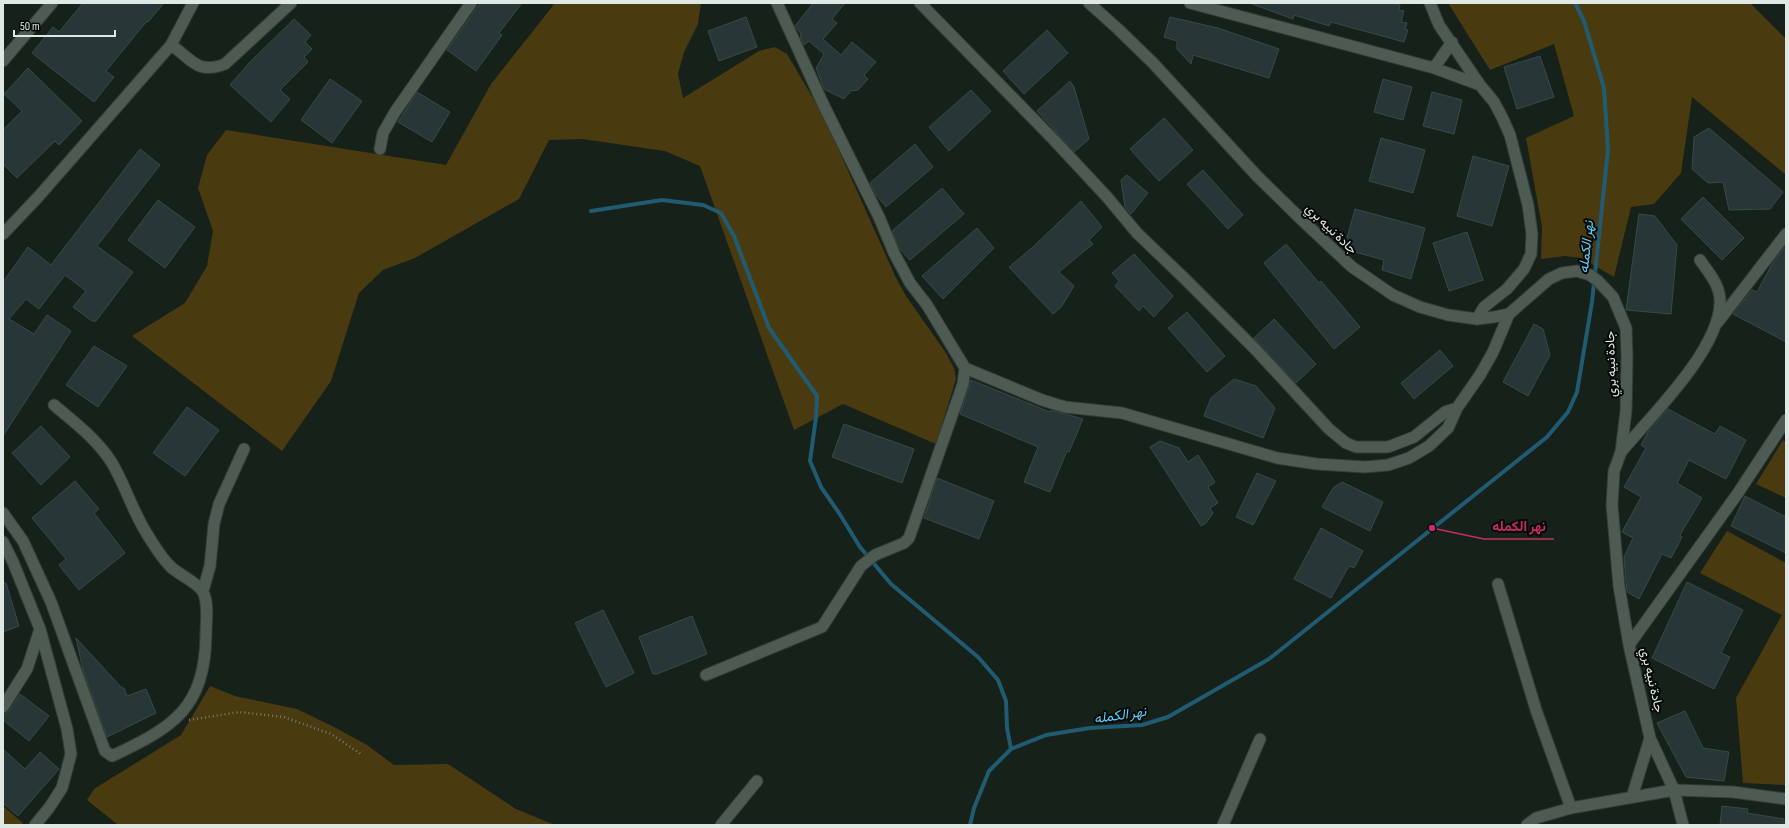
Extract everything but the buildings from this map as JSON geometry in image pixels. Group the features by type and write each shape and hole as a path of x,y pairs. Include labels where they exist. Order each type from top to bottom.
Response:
{"street":[{"path":"3,61 52,3"},
{"path":"3,234 39,196 171,45 193,3"},
{"path":"171,45 204,68 213,68 225,64 291,3"},
{"path":"380,148 383,133 395,112 471,3"},
{"path":"777,3 824,106 879,217 894,253 910,283 927,305 965,368 1042,400 1065,407 1122,413 1277,458 1317,464 1365,467 1388,465 1409,458 1429,446 1448,428 1457,408 1480,375 1493,352 1509,314"},
{"path":"920,3 1054,140 1107,197 1137,233 1256,350 1329,428 1346,443 1356,447 1388,447 1414,437 1445,412 1457,408"},
{"name":"جادة نبيه بري","path":"1089,3 1152,63 1257,176 1352,267 1393,295 1420,307 1448,315 1477,319 1494,318 1509,314 1549,279 1562,273 1577,271 1590,275 1613,296 1626,328 1626,410 1620,452 1614,471 1612,505 1619,586 1629,645 1650,738 1674,790 1683,825"},
{"path":"1190,3 1434,68 1480,85"},
{"path":"1430,3 1440,25 1480,85 1494,102 1510,135 1528,205 1532,234 1531,254 1524,270 1507,289 1484,307 1477,319"},
{"path":"1434,68 1452,42"},
{"path":"1620,452 1682,380 1701,354 1716,324 1786,234"},
{"path":"1700,260 1716,284 1720,303 1716,324"},
{"path":"706,675 822,627 861,566 875,555 904,543 912,532 962,384 965,368"},
{"path":"54,405 96,441 112,463 141,523 160,554 172,568 203,591"},
{"path":"1629,645 1733,499 1786,420"},
{"path":"3,513 13,525 26,546 51,602 105,750 112,756 139,744 172,722 181,714 192,699 200,678 206,639 206,602 203,591 210,566 214,524 219,504 244,448"},
{"path":"3,542 13,562 40,629 67,730 71,754 62,788 49,808 35,825"},
{"path":"1498,584 1536,710 1571,808"},
{"path":"3,707 27,669 40,629"},
{"name":"جادة نبيه بري","path":"1632,797 1650,738"},
{"path":"1223,825 1260,739"},
{"path":"721,825 757,781"},
{"path":"1527,825 1536,818 1571,808 1674,790 1733,792 1786,799"}],"path":[{"path":"172,722 196,720 239,712 284,717 331,734 361,754"}],"shaded area":[{"path":"554,3 701,3 698,24 684,52 678,74 683,98 759,51 775,47 787,54 823,115 896,278 906,296 946,353 954,368 956,379 936,444 843,404 794,430 700,166 665,151 582,139 549,140 519,199 415,258 383,270 359,293 331,381 282,451 132,336 185,303 207,266 213,231 198,188 207,155 226,130 446,165 491,84"},
{"path":"1448,3 1750,3 1786,39 1786,175 1692,97 1681,173 1654,204 1631,207 1614,277 1581,258 1565,256 1541,259 1542,227 1526,138 1574,116 1554,44 1490,70"},
{"path":"1783,440 1786,442 1786,498 1756,484"},
{"path":"1727,531 1786,563 1786,785 1743,783 1736,698 1782,615 1700,573"},
{"path":"210,686 235,696 297,709 367,745 394,765 448,764 516,809 555,825 118,825 87,800 94,789 181,735"},
{"path":"3,806 23,823 21,825 3,825"}],"waterway":[{"name":"نهر الكمله","path":"970,825 974,808 989,771 1011,749 1046,735 1090,728 1142,725 1168,717 1269,659 1547,437 1568,412 1577,392 1592,302 1608,150 1604,88 1584,21 1575,3"},
{"path":"591,211 662,200 703,205 721,213 734,236 769,328 817,396 816,417 810,461 821,487 860,547 891,584 978,657 998,680 1006,701 1007,728 1011,749"}],"place":[{"name":"نهر الكمله","path":"1432,528"}]}
